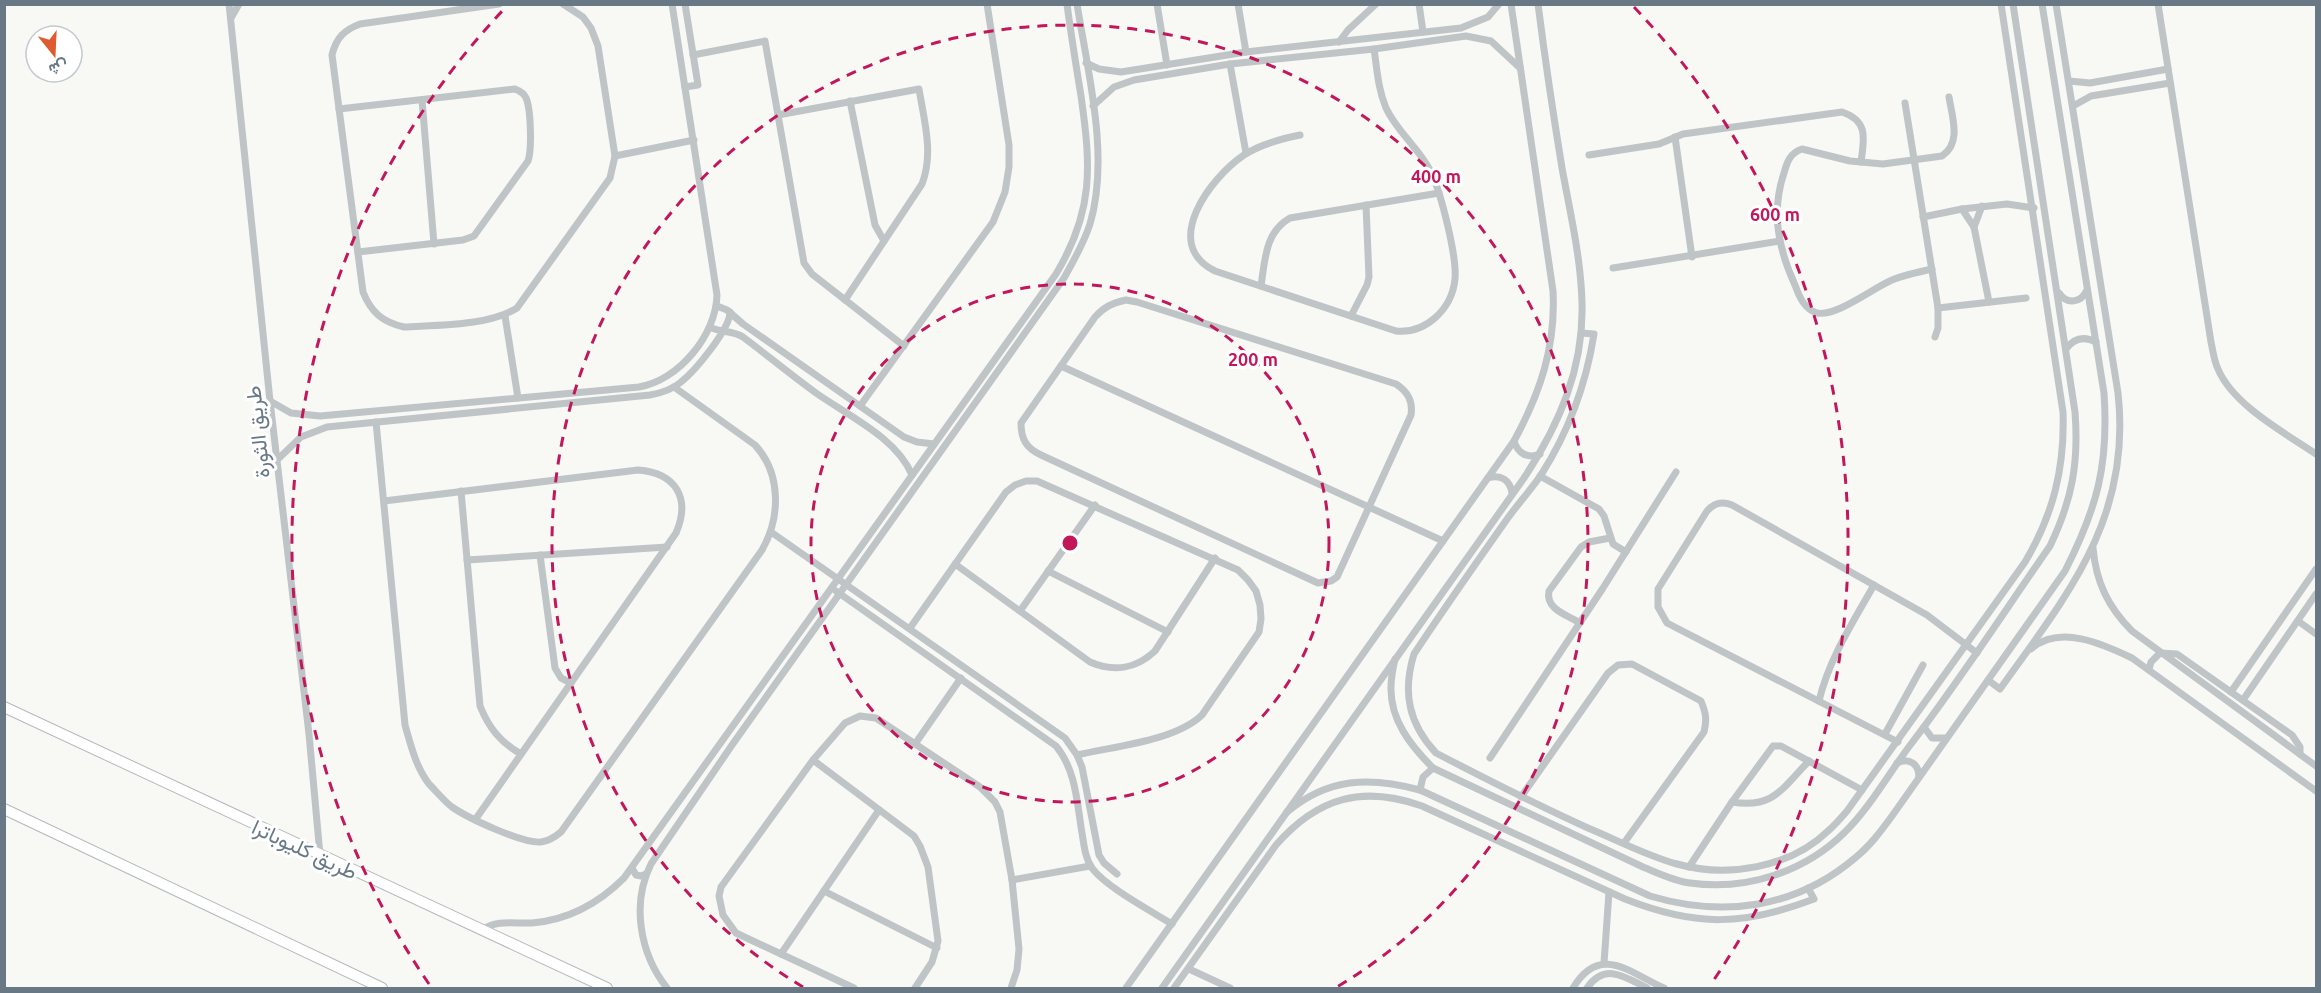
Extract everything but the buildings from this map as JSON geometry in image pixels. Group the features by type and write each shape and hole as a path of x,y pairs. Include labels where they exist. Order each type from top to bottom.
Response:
{"main road":[{"name":"طريق كليوباترا","path":"4,707 607,988"},
{"path":"4,809 382,988"}],"street":[{"name":"طريق الثورة","path":"229,4 270,401 309,734 320,856"},
{"path":"231,18 239,4"},
{"path":"500,4 360,24 341,34 335,44 332,56 363,292 368,304 381,319 392,325 404,327 488,320 505,316 517,308 610,178 615,156 598,46 591,28 583,17 563,4"},
{"path":"270,401 283,410 299,415 326,416 646,386 666,378 700,343 710,327 717,306 715,276 672,4"},
{"path":"685,4 698,85 685,87"},
{"path":"482,931 494,924 545,921 575,912 604,896 632,868 1056,274 1071,245 1082,214 1088,184 1089,154 1066,4"},
{"path":"668,988 652,964 642,931 640,907 646,873 732,745 1075,260 1090,224 1098,183 1099,154 1077,4"},
{"path":"1157,4 1167,65"},
{"path":"1238,4 1246,52"},
{"path":"1339,42 1348,30 1376,4"},
{"path":"1419,4 1424,32"},
{"path":"1086,63 1113,72 1246,52 1461,28 1488,17 1498,4"},
{"path":"1126,988 1514,441 1530,411 1543,377 1554,320 1551,277 1511,4"},
{"path":"1162,988 1540,453 1566,402 1575,372 1581,333 1580,279 1552,111 1538,4"},
{"path":"1581,333 1594,334 1584,384 1562,440 1540,476 1414,654 1407,690 1409,707 1415,724 1424,740 1436,753 1533,803 1676,864 1708,869 1741,870 1774,862 1805,848 1827,832 1862,790 1898,742 2038,540 2057,490 2062,465 2063,412 2034,208 2001,4"},
{"path":"1395,659 1390,689 1396,719 1411,746 1433,768 1675,880 1690,883 1735,884 1760,880 1801,865 1845,832 1865,809 1924,727 2050,546 2062,521 2076,467 2077,440 2058,290 2013,4"},
{"path":"1287,812 1304,798 1326,788 1373,781 1397,784 1420,790 1650,897 1695,907 1741,907 1764,904 1808,888 1840,870 1857,857 1892,816 2069,562 2091,515 2104,453 2106,430 2104,393 2042,4"},
{"path":"1988,680 2000,689 2070,588 2093,548 2108,509 2120,453 2118,393 2056,4"},
{"path":"2158,4 2217,369 2239,399 2316,454"},
{"path":"860,406 982,239 1005,192 1009,167 1009,145 987,6"},
{"path":"1093,105 1106,92 1124,83 1230,64 1374,49 1443,39 1478,37 1497,45 1521,69"},
{"path":"693,55 765,41 804,263 812,274 904,346"},
{"path":"1300,135 1267,143 1246,153 1224,170 1208,189 1193,220 1191,238 1194,250 1205,265 1215,271 1396,331 1408,331 1426,325 1444,308 1453,288 1455,274 1439,193 1425,162 1386,108 1379,87 1374,49"},
{"path":"1230,64 1246,153"},
{"path":"2069,81 2097,82 2168,69"},
{"path":"2073,106 2091,96 2170,82"},
{"path":"339,109 515,89 523,93 527,101 531,155 525,167 474,236 464,240 358,252"},
{"path":"778,115 919,89 927,133 927,172 922,184 845,300"},
{"path":"1932,269 1895,278 1831,312 1816,312 1808,309 1801,300 1785,263 1776,202 1787,163 1793,153 1806,148 1861,162 1883,164 1942,156 1952,147 1955,136 1949,97"},
{"path":"422,99 434,244"},
{"path":"850,101 874,225 884,241"},
{"path":"1905,103 1938,308 1938,328 1935,337"},
{"path":"1589,155 1659,144 1683,134 1842,112 1851,115 1863,129 1861,162"},
{"path":"1675,137 1692,256"},
{"path":"615,156 693,140"},
{"path":"1261,286 1269,244 1275,231 1284,221 1302,214 1439,193"},
{"path":"2073,198 2088,195"},
{"path":"1923,217 1982,206 2013,204 2034,208"},
{"path":"1351,316 1369,277 1366,205"},
{"path":"1974,227 1982,206"},
{"path":"1962,209 1974,227 1989,302"},
{"path":"2036,227 2047,225"},
{"path":"1614,268 1780,241"},
{"path":"2058,290 2063,298 2071,301 2080,300 2087,288"},
{"path":"1938,308 2025,298"},
{"path":"1126,300 1137,302 1396,384 1402,388 1411,401 1411,415 1370,507 1341,572 1332,581 1318,583 1031,450 1024,443 1021,423 1103,308 1126,300"},
{"path":"717,306 730,312 743,324 904,437 917,442 934,444"},
{"path":"277,460 301,437 327,427 658,394 674,387 688,376 725,331 730,312"},
{"path":"505,316 518,398"},
{"path":"710,327 743,336 815,392 893,447 905,461 912,475"},
{"path":"2066,349 2079,339 2091,339 2096,342"},
{"path":"1061,366 1443,541"},
{"path":"376,422 405,725 413,756 429,783 451,806 475,820 537,842 550,840 556,836 762,550 771,532 775,507 774,483 772,469 766,456 755,445 674,387"},
{"path":"592,391 592,401"},
{"path":"476,402 477,412"},
{"path":"432,406 433,416"},
{"path":"326,416 327,427"},
{"path":"1514,441 1516,447 1524,454 1535,456 1540,453"},
{"path":"2104,453 2120,453"},
{"path":"384,501 638,470 653,472 667,478 677,490 682,504 682,519 667,547 475,820"},
{"path":"1490,758 1676,472"},
{"path":"1488,478 1494,476 1504,478 1509,482 1512,493"},
{"path":"1540,476 1599,509 1604,516 1610,538 1615,546 1626,552"},
{"path":"910,628 1006,492 1026,481 1037,481 1095,505 1238,570 1256,591 1260,605 1259,632 1202,715 1188,726 1172,733 1077,755"},
{"path":"461,491 480,706 486,722 496,735 508,747 521,754"},
{"path":"1898,742 1667,623 1658,608 1658,589 1707,511 1721,503 1732,505 1927,615 1977,653"},
{"path":"1020,611 1095,505"},
{"path":"771,532 1065,738 1077,755 1085,778 1099,855 1104,863 1117,874"},
{"path":"1580,622 1551,606 1548,599 1549,591 1581,547 1589,542 1610,538"},
{"path":"467,560 667,547"},
{"path":"2093,548 2099,584 2111,608 2132,631 2316,766"},
{"path":"540,555 555,668 561,678 571,683"},
{"path":"955,564 1090,662 1104,667 1126,667 1142,661 1155,651 1215,558"},
{"path":"2231,692 2316,569"},
{"path":"1048,571 1168,632"},
{"path":"1456,572 1466,578"},
{"path":"1820,701 1827,672 1874,585"},
{"path":"831,588 1056,746 1066,760 1072,775 1085,853 1090,866 1105,881 1172,924"},
{"path":"2243,700 2316,594"},
{"path":"2298,621 2316,634"},
{"path":"2025,655 2035,645 2049,639 2065,637 2080,639 2115,650 2149,669 2316,791"},
{"path":"2149,669 2154,657 2160,653 2178,654 2292,735 2300,747 2300,754"},
{"path":"1521,797 1608,673 1618,665 1632,664 1701,701 1706,711 1707,722 1704,732 1624,843"},
{"path":"1885,734 1923,665"},
{"path":"915,744 962,678"},
{"path":"854,988 736,933 729,925 720,906 721,887 813,760 845,723 860,716 876,718 981,786 995,802 1003,823 1019,949 1017,970 1011,988"},
{"path":"1924,727 1925,732 1932,738 1946,738"},
{"path":"1056,746 1065,738"},
{"path":"1689,867 1773,746 1778,745 1862,790"},
{"path":"813,760 914,836 924,856 938,933 937,948 932,962 915,988"},
{"path":"1732,802 1753,805 1770,799 1809,761"},
{"path":"1897,763 1911,761 1918,768 1919,777"},
{"path":"1420,790 1423,777 1433,768"},
{"path":"1174,988 1276,845 1292,827 1310,813 1331,803 1354,797 1377,795 1400,798 1609,892 1655,911 1687,918 1719,921 1782,911 1814,899 1808,888"},
{"path":"1528,811 1533,803"},
{"path":"781,954 879,810"},
{"path":"1519,850 1525,840"},
{"path":"1012,880 1090,866"},
{"path":"632,868 636,875 641,876 646,873"},
{"path":"824,891 937,948"},
{"path":"1604,963 1609,892"},
{"path":"1228,895 1237,900"},
{"path":"1577,987 1586,973 1604,963 1613,964 1647,988"},
{"path":"1613,964 1613,973"},
{"path":"1189,969 1230,988"},
{"path":"1586,973 1593,980"},
{"path":"1587,988 1593,980 1605,973 1613,973 1631,976 1659,988"}]}
